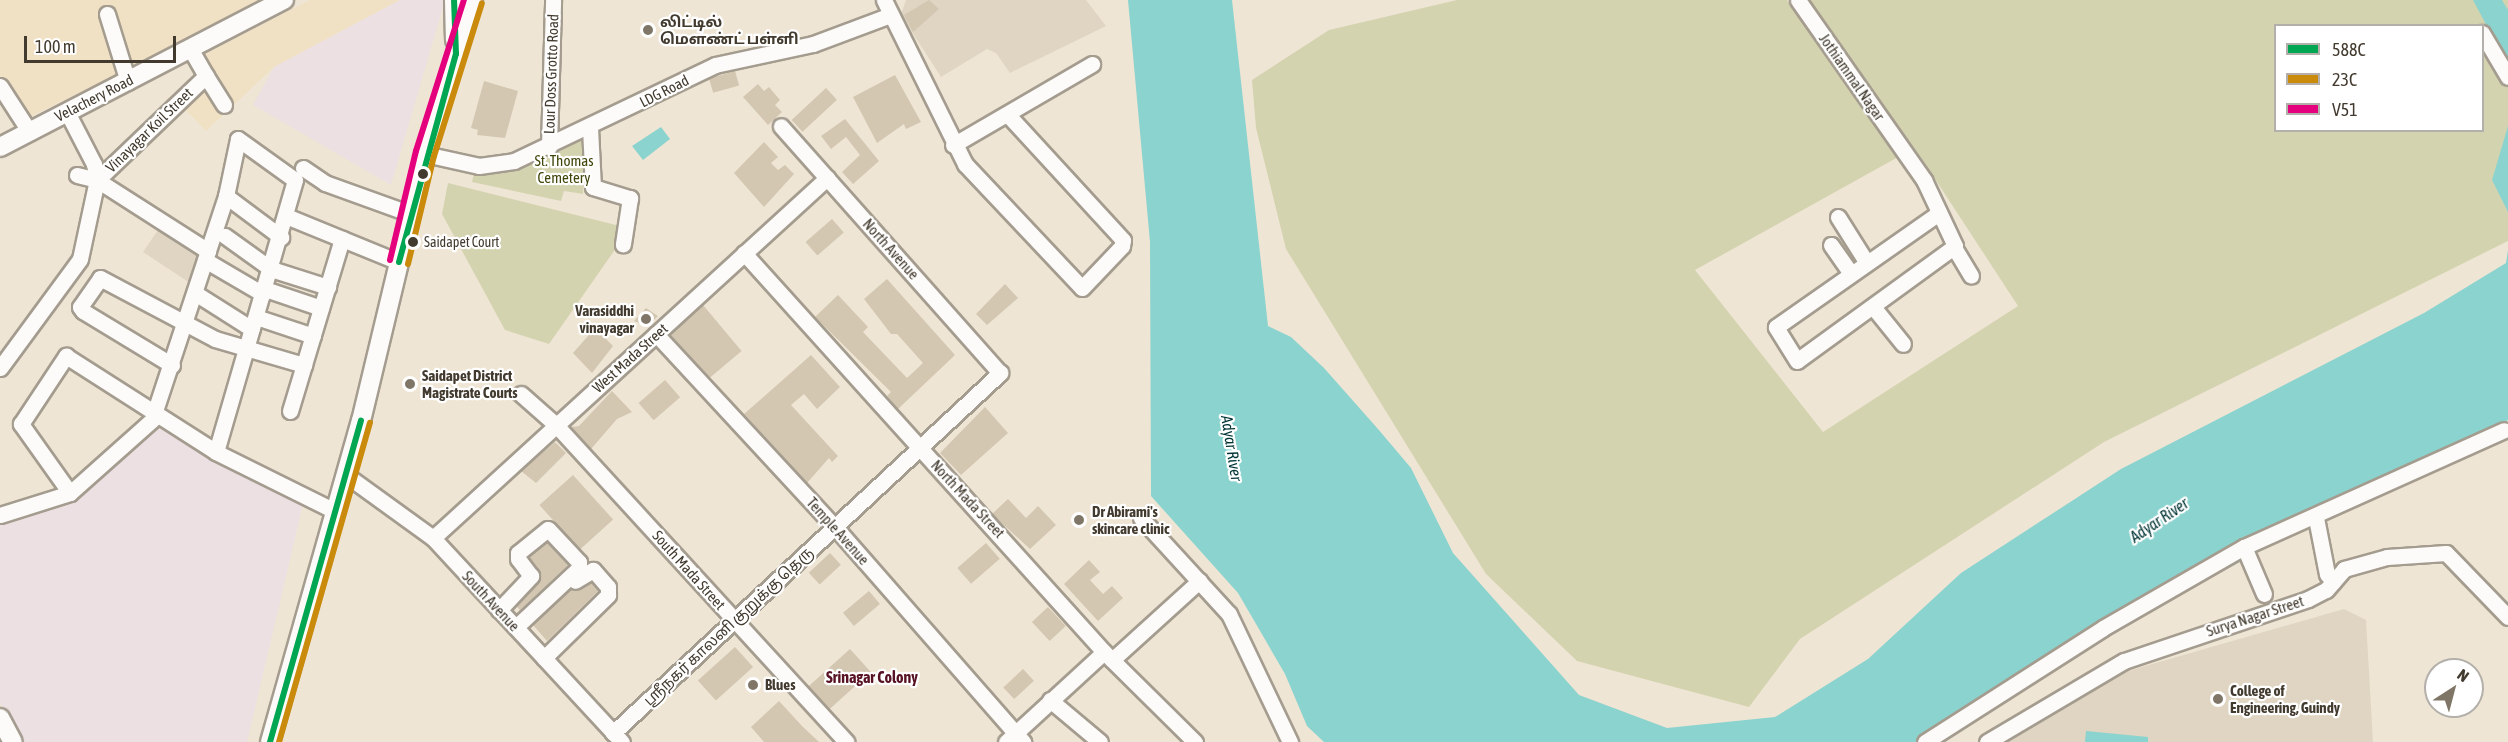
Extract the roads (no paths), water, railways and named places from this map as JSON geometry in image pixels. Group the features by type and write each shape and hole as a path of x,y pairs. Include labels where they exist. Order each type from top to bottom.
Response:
{"main road":[{"name":"Velachery Road","path":"0,147 284,0"},
{"path":"454,0 456,54"},
{"path":"270,742 361,421 425,154 473,0"},
{"path":"0,718 13,742"}],"street":[{"name":"Lour Doss Grotto Road","path":"549,147 553,0"},
{"name":"Jothiammal Nagar","path":"1798,0 1906,154 1971,276"},
{"name":"LDG Road","path":"425,154 479,166 514,161 590,128 715,65 813,44 889,5"},
{"path":"889,5 953,145 965,164 1082,288 1122,246 1123,240 1007,114"},
{"path":"107,14 128,82"},
{"path":"2484,36 2508,77"},
{"name":"Vinayagar Koil Street","path":"0,368 80,259 97,180 206,76 191,50"},
{"path":"953,145 1092,64"},
{"path":"206,76 224,105"},
{"path":"0,86 29,131"},
{"path":"67,112 94,164 97,180"},
{"name":"North Avenue","path":"781,126 1000,372"},
{"path":"590,128 593,187 630,198 623,244"},
{"path":"0,515 70,493 158,411 226,196 238,139 295,180 281,237 216,452"},
{"path":"303,168 325,183 411,214"},
{"path":"77,175 97,180 207,256 249,290 321,308"},
{"name":"West Mada Street","path":"432,537 827,178"},
{"path":"226,196 281,237"},
{"path":"1939,213 1778,325 1776,332 1799,362 1955,249"},
{"path":"286,216 399,262"},
{"path":"1838,217 1867,263"},
{"path":"225,236 271,269 328,287"},
{"path":"290,411 342,239"},
{"path":"1831,245 1851,274"},
{"name":"North Mada Street","path":"744,253 1108,656 1195,742"},
{"path":"172,365 80,307 105,276 185,324 215,339 304,365"},
{"path":"195,293 254,323 313,336"},
{"path":"1874,308 1903,344"},
{"name":"Temple Avenue","path":"656,334 835,526 1014,739"},
{"path":"70,493 21,424 66,356 158,411 216,452 335,512"},
{"name":"ஸ்ரீநகர் காலனி குறுக்கு தெரு","path":"618,737 734,620 1000,372"},
{"name":"South Mada Street","path":"521,394 556,425 846,742"},
{"path":"1925,742 2103,628 2244,547 2316,518 2507,433"},
{"name":"South Avenue","path":"346,475 432,537 503,605 544,658 618,737"},
{"path":"1142,518 1229,614 1290,742"},
{"path":"2316,518 2327,574 2334,582"},
{"path":"503,605 531,576 518,559 518,553 548,530 579,562 579,568 521,627"},
{"path":"2244,547 2264,594"},
{"name":"Surya Nagar Street","path":"1987,742 2124,660 2308,599 2334,582 2344,569 2438,551 2451,556 2508,617"},
{"path":"521,627 585,571 592,570 608,587 608,595 544,658"},
{"path":"1014,739 1050,700 1108,656 1199,581"},
{"path":"1050,700 1100,742"}],"water":[{"name":"Adyar River","path":"1128,0 1232,0 1268,326 1291,337 1324,368 1411,468 1453,553 1579,695 1667,728 1775,717 1868,659 1961,573 2121,469 2424,313 2506,263 2508,250 2508,420 2115,628 1918,742 1324,742 1307,726 1285,674 1238,593 1151,496 1150,242"},
{"path":"2473,0 2502,0 2508,10 2508,66"},
{"path":"2508,126 2508,212 2492,180"},
{"path":"661,127 670,139 643,160 632,146"},
{"path":"2086,731 2148,737 2148,742 2085,742"}],"place":[{"name":"லிட்டில் மௌண்ட் பள்ளி","path":"648,30"},
{"name":"Saidapet Court","path":"413,242"},
{"name":"Varasiddhi vinayagar","path":"646,319"},
{"name":"Saidapet District Magistrate Courts","path":"410,384"},
{"name":"Dr Abirami's skincare clinic","path":"1079,520"},
{"name":"Blues","path":"753,685"},
{"name":"College of Engineering, Guindy","path":"2218,699"}],"district":[{"name":"Srinagar Colony","path":"872,677"}],"park label":[{"name":"St. Thomas Cemetery","path":"564,168"}]}
